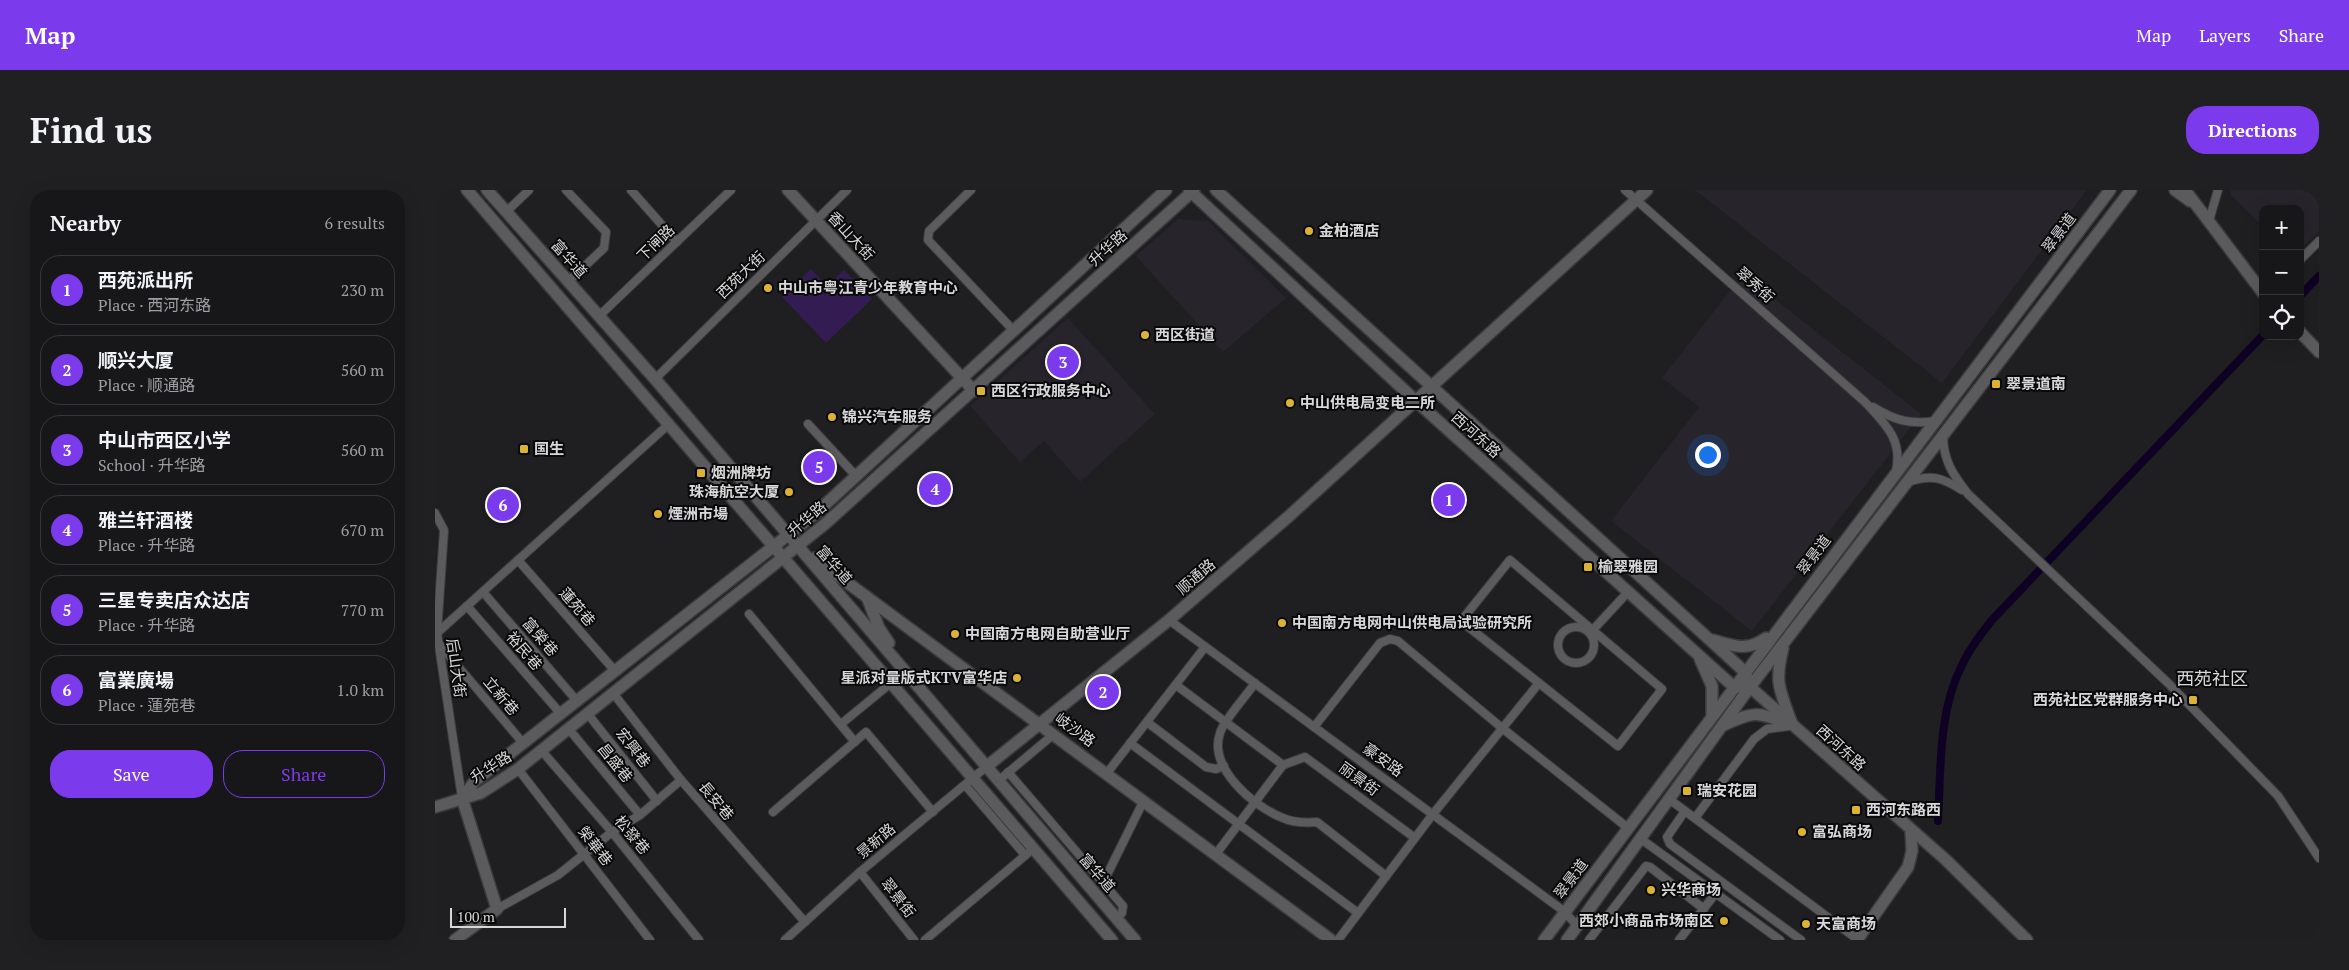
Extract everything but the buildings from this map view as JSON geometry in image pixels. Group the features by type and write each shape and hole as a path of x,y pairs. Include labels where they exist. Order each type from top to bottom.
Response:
{"main road":[{"name":"富华道","path":"467,190 891,683 970,782 1030,852 1112,940"},
{"name":"富华道","path":"487,190 655,379 1135,940"},
{"name":"香山大街","path":"788,190 973,390"},
{"name":"升华路","path":"462,798 475,781 788,535 856,476 1166,190"},
{"name":"西河东路","path":"1215,190 1709,638 1745,672 1750,688 1911,832 1946,860 2027,940"},
{"name":"顺通路","path":"986,767 1169,620 1287,517 1647,190"},
{"name":"翠景道","path":"1544,940 2110,190"},
{"name":"翠景道","path":"1567,940 1785,641 2131,190"},
{"path":"2175,190 2197,206"},
{"path":"2185,190 2259,289"},
{"name":"升华路","path":"462,798 481,793 518,769 587,712 783,559 1025,344 1192,191"},
{"name":"西河东路","path":"1192,191 1416,401 1734,687"},
{"path":"1014,331 1025,344"},
{"path":"2304,336 2319,352"},
{"name":"岐沙路","path":"798,546 1040,723 1331,940"},
{"path":"867,597 879,628 908,674"},
{"path":"856,643 871,631"},
{"path":"1709,638 1738,647 1754,646 1776,631"},
{"path":"1785,641 1777,670 1778,685 1792,725"},
{"path":"1699,655 1712,686 1712,716"},
{"path":"1734,687 1750,688"},
{"path":"1722,726 1747,714 1763,714 1792,725"},
{"path":"435,807 462,798 497,908 455,940"},
{"path":"1857,939 1908,866 1912,852 1911,832"}],"street":[{"path":"506,212 529,190"},
{"path":"566,190 606,232 604,248 569,281"},
{"path":"631,190 677,242"},
{"name":"下闸路","path":"599,316 731,190"},
{"name":"西苑大街","path":"655,379 847,190"},
{"path":"971,190 929,231 928,240 1014,331"},
{"name":"翠秀街","path":"1625,190 1865,402"},
{"path":"2209,221 2219,190"},
{"path":"2304,256 2319,241"},
{"path":"1865,402 1896,420 1910,423 1935,422"},
{"path":"1865,402 1892,434 1898,451 1895,474"},
{"path":"437,633 669,424"},
{"path":"808,424 856,476"},
{"path":"1943,435 1946,461 1956,479 1968,494 2168,683 2278,796 2319,858"},
{"path":"1906,483 1923,476 1939,478 1968,494"},
{"name":"后山大街","path":"435,513 444,530 437,633 462,798"},
{"name":"蓮苑巷","path":"518,560 615,671"},
{"path":"1509,560 1591,632 1662,688 1618,746 1539,683 1461,621 1509,560"},
{"name":"富榮巷","path":"483,592 577,700"},
{"path":"1591,632 1628,592"},
{"name":"裕民巷","path":"467,606 561,714"},
{"path":"749,614 855,742"},
{"name":"豪安路","path":"1169,620 1565,912 1577,926"},
{"path":"1574,626 1591,632 1594,644 1593,650 1586,660 1574,663 1563,658 1557,647 1559,636 1563,631 1574,626"},
{"path":"1314,727 1380,642 1391,639 1398,641 1502,728 1628,828"},
{"name":"立新巷","path":"439,644 523,743"},
{"path":"1107,773 1205,647"},
{"path":"841,724 891,683"},
{"path":"1255,683 1220,732 1217,751 1234,782 1255,803 1284,819 1302,823 1317,822 1386,876"},
{"path":"1338,940 1433,814 1539,683"},
{"path":"1176,685 1283,766 1217,854"},
{"name":"長安巷","path":"613,693 681,780 805,922"},
{"name":"宏興巷","path":"587,712 657,801"},
{"path":"1147,722 1206,767 1216,769 1224,766"},
{"path":"1695,818 1755,739 1767,729 1792,725"},
{"name":"昌盛巷","path":"569,728 640,816"},
{"path":"773,812 866,732 933,812"},
{"path":"998,781 1054,734"},
{"path":"1131,744 1359,913"},
{"name":"松發巷","path":"541,750 612,832 699,940"},
{"name":"丽景街","path":"1283,766 1305,757 1415,838"},
{"name":"景新路","path":"785,940 860,872 986,767"},
{"name":"榮華巷","path":"518,769 650,940"},
{"path":"1008,772 1123,906 1122,913 1116,918"},
{"path":"497,908 558,875 612,832 640,816 681,780"},
{"path":"1669,799 1857,939"},
{"path":"1103,883 1144,800"},
{"path":"1685,811 1667,837 1670,844 1801,940"},
{"path":"1641,839 1780,940"},
{"path":"925,940 1030,852"},
{"path":"1589,940 1645,866 1650,867 1704,909"},
{"name":"翠景街","path":"860,872 914,940"},
{"path":"1679,940 1716,893"}],"shaded area":[{"path":"1695,190 2087,190 1942,383"},
{"path":"2231,190 2319,190 2319,231 2304,246 2304,205 2259,205 2259,223 2231,195"},
{"path":"1178,219 1208,221 1286,298 1223,352 1136,256"},
{"path":"811,269 827,286 844,270 872,299 826,343 782,297"},
{"path":"1743,274 1921,414 1752,631 1611,521 1699,407 1662,378"},
{"path":"1068,318 1155,414 1080,482 1044,441 1020,462 970,406"}],"waterway":[{"path":"2301,295 2319,276"},
{"path":"1938,821 1942,741 1945,721 1954,683 1972,647 1992,620 2259,339"}],"place":[{"name":"金柏酒店","path":"1309,231"},
{"name":"中山市粤江青少年教育中心","path":"768,288"},
{"name":"西区街道","path":"1145,335"},
{"name":"中山市西区小学","path":"1063,362"},
{"name":"翠景道南","path":"1996,384"},
{"name":"西区行政服务中心","path":"981,391"},
{"name":"中山供电局变电二所","path":"1290,403"},
{"name":"锦兴汽车服务","path":"832,417"},
{"name":"国生","path":"524,449"},
{"name":"三星专卖店众达店","path":"819,467"},
{"name":"烟洲牌坊","path":"701,473"},
{"name":"雅兰轩酒楼","path":"935,489"},
{"name":"珠海航空大厦","path":"789,492"},
{"name":"西苑派出所","path":"1449,500"},
{"name":"富業廣場","path":"503,505"},
{"name":"煙洲市場","path":"658,514"},
{"name":"榆翠雅园","path":"1588,567"},
{"name":"中国南方电网中山供电局试验研究所","path":"1282,623"},
{"name":"中国南方电网自助营业厅","path":"955,634"},
{"name":"星派对量版式KTV富华店","path":"1017,678"},
{"name":"顺兴大厦","path":"1103,692"},
{"name":"西苑社区党群服务中心","path":"2193,700"},
{"name":"瑞安花园","path":"1687,791"},
{"name":"西河东路西","path":"1856,810"},
{"name":"富弘商场","path":"1802,832"},
{"name":"兴华商场","path":"1651,890"},
{"name":"西郊小商品市场南区","path":"1724,921"},
{"name":"天富商场","path":"1806,924"}],"district":[{"name":"西苑社区","path":"2212,679"}]}
